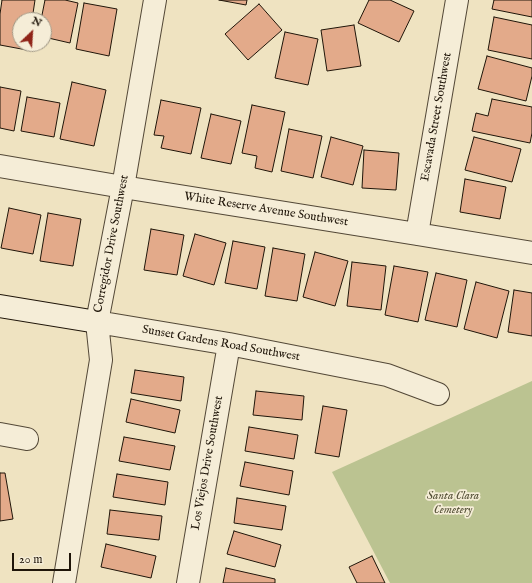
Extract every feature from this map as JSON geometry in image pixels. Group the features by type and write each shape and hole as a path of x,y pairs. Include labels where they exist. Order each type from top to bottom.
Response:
{"street":[{"name":"Corregidor Drive Southwest","path":"64,583 101,360 97,322 123,187 154,0"},
{"name":"Escavada Street Southwest","path":"417,234 457,0"},
{"name":"White Reserve Avenue Southwest","path":"0,166 532,253"},
{"name":"Sunset Gardens Road Southwest","path":"0,306 229,344 387,375 438,394"},
{"name":"Los Viejos Drive Southwest","path":"188,583 229,344"},
{"path":"0,434 27,439"}],"green space":[{"name":"Santa Clara Cemetery","path":"532,381 532,583 390,583 332,472"}],"building":[{"path":"2,0 35,0 33,12 12,12 12,47 0,45 0,14"},
{"path":"45,0 65,0 78,3 70,43 52,39 52,12 43,12"},
{"path":"219,0 247,0 246,5"},
{"path":"369,0 390,0 414,11 399,42 358,23"},
{"path":"494,0 532,0 532,17 492,9"},
{"path":"84,3 117,9 109,56 76,49"},
{"path":"259,4 282,30 248,60 225,34"},
{"path":"494,17 532,25 532,59 488,50"},
{"path":"354,25 361,66 327,71 321,30"},
{"path":"285,32 318,39 308,85 275,78"},
{"path":"487,56 532,68 532,76 526,101 478,89"},
{"path":"72,82 106,90 94,146 60,139"},
{"path":"0,87 21,91 14,131 0,128"},
{"path":"27,97 60,103 54,137 21,131"},
{"path":"492,99 532,107 532,133 530,143 472,131 476,113 488,116"},
{"path":"161,100 201,108 191,154 161,148 164,136 154,135"},
{"path":"252,105 285,112 272,172 255,168 257,156 242,153"},
{"path":"211,114 241,121 231,164 201,158"},
{"path":"289,129 322,136 313,178 281,171"},
{"path":"331,137 363,146 353,185 321,177"},
{"path":"474,137 521,149 512,182 465,170"},
{"path":"364,150 399,153 396,190 362,188"},
{"path":"465,179 506,187 500,219 460,212"},
{"path":"9,208 41,215 33,254 1,248"},
{"path":"48,213 81,219 73,266 40,261"},
{"path":"151,229 184,235 177,275 144,270"},
{"path":"195,234 226,243 214,285 183,276"},
{"path":"233,241 265,247 257,289 225,283"},
{"path":"273,248 305,254 297,301 265,296"},
{"path":"315,252 348,261 335,306 303,297"},
{"path":"352,262 386,266 381,310 347,306"},
{"path":"394,266 428,272 418,322 385,315"},
{"path":"436,273 467,280 457,327 425,320"},
{"path":"476,282 509,291 497,338 464,329"},
{"path":"514,290 532,293 532,336 508,332"},
{"path":"135,370 184,377 181,401 131,393"},
{"path":"256,391 304,396 302,420 253,415"},
{"path":"131,399 180,410 175,433 126,422"},
{"path":"323,406 347,410 339,457 315,453"},
{"path":"249,427 298,435 294,459 245,451"},
{"path":"124,437 175,446 170,470 119,461"},
{"path":"245,462 293,471 289,495 240,486"},
{"path":"0,473 5,473 13,519 0,521"},
{"path":"117,474 168,482 165,505 113,497"},
{"path":"237,498 286,506 282,530 234,523"},
{"path":"110,510 162,516 159,540 107,534"},
{"path":"234,531 281,545 275,567 227,554"},
{"path":"106,544 156,556 151,578 101,567"},
{"path":"372,556 385,583 357,583 349,567"},
{"path":"226,568 275,579 275,583 223,583"}]}
